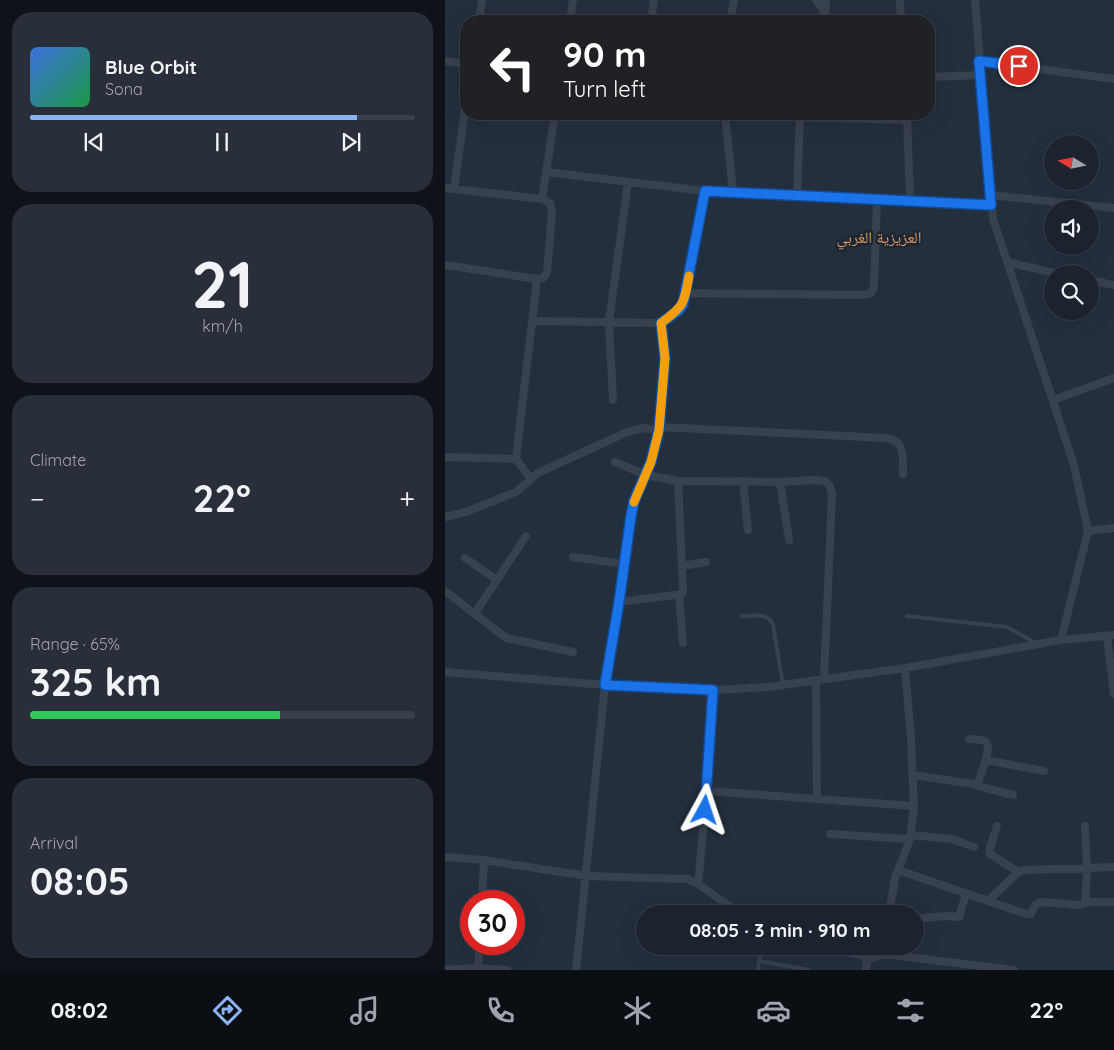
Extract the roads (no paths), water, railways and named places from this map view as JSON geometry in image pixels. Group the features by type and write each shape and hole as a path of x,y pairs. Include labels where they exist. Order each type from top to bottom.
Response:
{"street":[{"path":"480,15 482,0"},
{"path":"571,15 573,0"},
{"path":"652,15 654,0"},
{"path":"731,15 733,0"},
{"path":"816,0 825,13"},
{"path":"825,13 826,0"},
{"path":"899,0 900,15"},
{"path":"975,0 990,195 996,230 1075,465 1088,531 1061,640"},
{"path":"445,61 460,63"},
{"path":"979,61 1114,79"},
{"path":"935,77 981,75"},
{"path":"454,189 464,120"},
{"path":"542,199 554,120"},
{"path":"725,120 733,192"},
{"path":"797,196 800,120"},
{"path":"907,120 910,201"},
{"path":"546,172 705,191 991,205"},
{"path":"613,400 609,322 628,182"},
{"path":"445,188 542,199 550,203 552,212 547,273 543,278 445,265"},
{"path":"532,321 661,323 679,310 686,293 705,191"},
{"path":"990,195 1114,208"},
{"path":"686,293 864,295 871,293 874,286 877,200"},
{"path":"1007,262 1044,271"},
{"path":"531,479 516,459 537,278"},
{"path":"1099,282 1114,286"},
{"path":"576,970 605,685 632,508 646,475 659,429 665,358 661,323"},
{"path":"1053,400 1114,378"},
{"path":"445,517 466,512 516,492 538,473 627,432 644,428 887,438 895,440 900,444 903,474"},
{"path":"445,457 516,459"},
{"path":"615,462 646,475 678,481 779,482 814,480 824,481 829,484 832,494 820,680 817,799"},
{"path":"619,602 682,594 678,481"},
{"path":"743,481 748,530"},
{"path":"779,482 789,540"},
{"path":"1088,531 1114,528"},
{"path":"475,613 526,536"},
{"path":"573,557 624,564"},
{"path":"465,558 497,580"},
{"path":"682,566 706,562"},
{"path":"445,591 506,638 573,652"},
{"path":"679,595 683,643"},
{"path":"445,672 605,685 713,690 783,685 820,680 905,668 1061,640 1111,636 1114,694"},
{"path":"891,905 898,870 910,837 914,806 905,668"},
{"path":"698,884 707,791 713,690"},
{"path":"969,739 985,740 989,745 977,785"},
{"path":"986,760 1044,771"},
{"path":"913,776 977,785 1013,795"},
{"path":"707,791 914,806"},
{"path":"997,826 989,851 990,854 1019,872"},
{"path":"1085,826 1087,868 1085,903"},
{"path":"830,834 952,839 974,847"},
{"path":"445,857 484,860 587,876 687,879 698,884 728,905"},
{"path":"483,890 484,860"},
{"path":"988,902 1019,872 1114,867"},
{"path":"898,870 1026,914 1031,914 1035,905 1041,902 1078,905 1114,902"},
{"path":"924,918 959,917 966,894"},
{"path":"479,968 480,955"},
{"path":"860,955 867,960"},
{"path":"867,960 882,955 1014,970"},
{"path":"866,970 867,960"},
{"path":"445,970 479,968 507,970"}],"lane":[{"path":"742,616 766,616 771,619 783,685"},
{"path":"907,616 1007,627 1038,644"},
{"path":"758,970 760,955"},
{"path":"759,961 809,970"}],"district":[{"name":"العزيزية الغربي","path":"879,237"}]}
